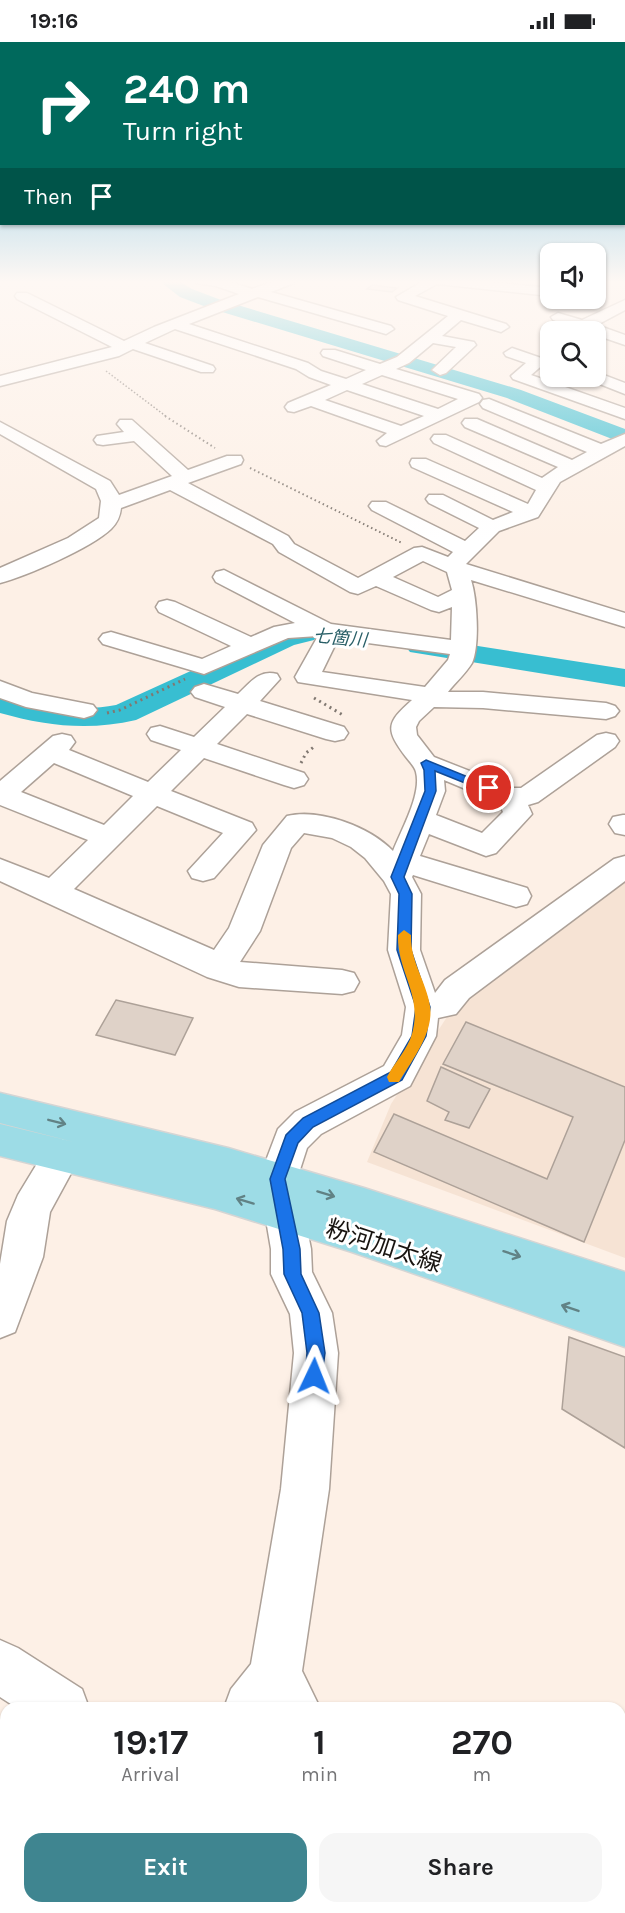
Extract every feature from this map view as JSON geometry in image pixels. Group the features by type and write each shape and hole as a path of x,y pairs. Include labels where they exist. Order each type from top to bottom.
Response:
{"main road":[{"name":"粉河加太線","path":"0,1108 228,1164 281,1196 352,1234 625,1327"},
{"name":"粉河加太線","path":"0,1140 215,1192 364,1205 625,1292"}],"street":[{"path":"7,367 20,375"},
{"path":"0,381 57,367"},
{"path":"201,367 207,369"},
{"path":"304,367 315,374 439,415"},
{"path":"386,367 302,404 403,433"},
{"path":"386,441 473,398 402,367"},
{"path":"440,370 443,367"},
{"path":"531,367 519,376 540,382"},
{"path":"606,381 625,389"},
{"path":"555,387 625,414"},
{"path":"489,404 603,452"},
{"path":"471,423 573,467"},
{"path":"0,428 103,485 111,497 108,519 104,525 70,544 0,576"},
{"path":"103,440 132,429 178,480 280,540 286,548 358,587 422,553 461,559 625,620"},
{"path":"440,439 546,487"},
{"path":"461,559 492,526 531,513 552,478 625,440"},
{"path":"111,505 234,460"},
{"path":"419,463 531,513"},
{"path":"379,506 420,510 492,526"},
{"path":"273,1697 305,1489 316,1353 310,1313 292,1274 291,1249 281,1196 291,1140 308,1123 397,1076 419,1036 423,1007 404,950 405,894 400,869 431,791 430,770 404,736 403,727 408,717 430,697 460,662 464,593 461,559 420,510"},
{"path":"224,577 324,634"},
{"path":"375,578 439,605 464,593"},
{"path":"379,607 405,591"},
{"path":"167,607 251,646"},
{"path":"111,639 204,667 282,632 324,634 462,652"},
{"path":"324,634 308,677 400,668 430,697 606,711"},
{"path":"52,893 268,679"},
{"path":"0,689 26,699 84,710"},
{"path":"204,692 335,733"},
{"path":"160,734 294,779"},
{"path":"426,763 510,797 528,796 606,741"},
{"path":"108,837 1,795 56,747 152,792 242,830 203,871"},
{"path":"421,819 486,846 518,814 510,797"},
{"path":"219,968 244,931 278,845 297,823 347,832 364,840 400,869 516,896"},
{"path":"423,1007 444,1005 457,988 625,866"},
{"path":"0,869 239,975 342,982"},
{"path":"0,1318 23,1257 27,1221 32,1207 62,1155"},
{"path":"0,1666 54,1702"}],"shaded area":[{"path":"625,874 625,1258 367,1162 391,1104 461,995"}],"building":[{"path":"116,1000 193,1018 175,1055 96,1035"},
{"path":"466,1022 625,1087 625,1140 584,1242 374,1152 394,1114 547,1179 573,1117 443,1064"},
{"path":"441,1067 490,1089 469,1128 445,1120 449,1112 427,1101"},
{"path":"569,1337 625,1357 625,1448 562,1409"}],"waterway":[{"path":"425,367 514,394 625,437"},
{"name":"七箇川","path":"0,703 31,712 62,717 93,718 125,713 284,639 304,634"},
{"name":"七箇川","path":"420,646 625,678"}],"slow traffic":[{"path":"394,1077 397,1076 419,1036 423,1007 404,950 404,935"}],"route":[{"path":"314,1376 316,1353 310,1313 292,1274 291,1249 278,1179 286,1152 291,1140 308,1123 397,1076 419,1036 423,1007 404,950 405,894 397,877 431,791 430,770 426,763 489,788"}]}
